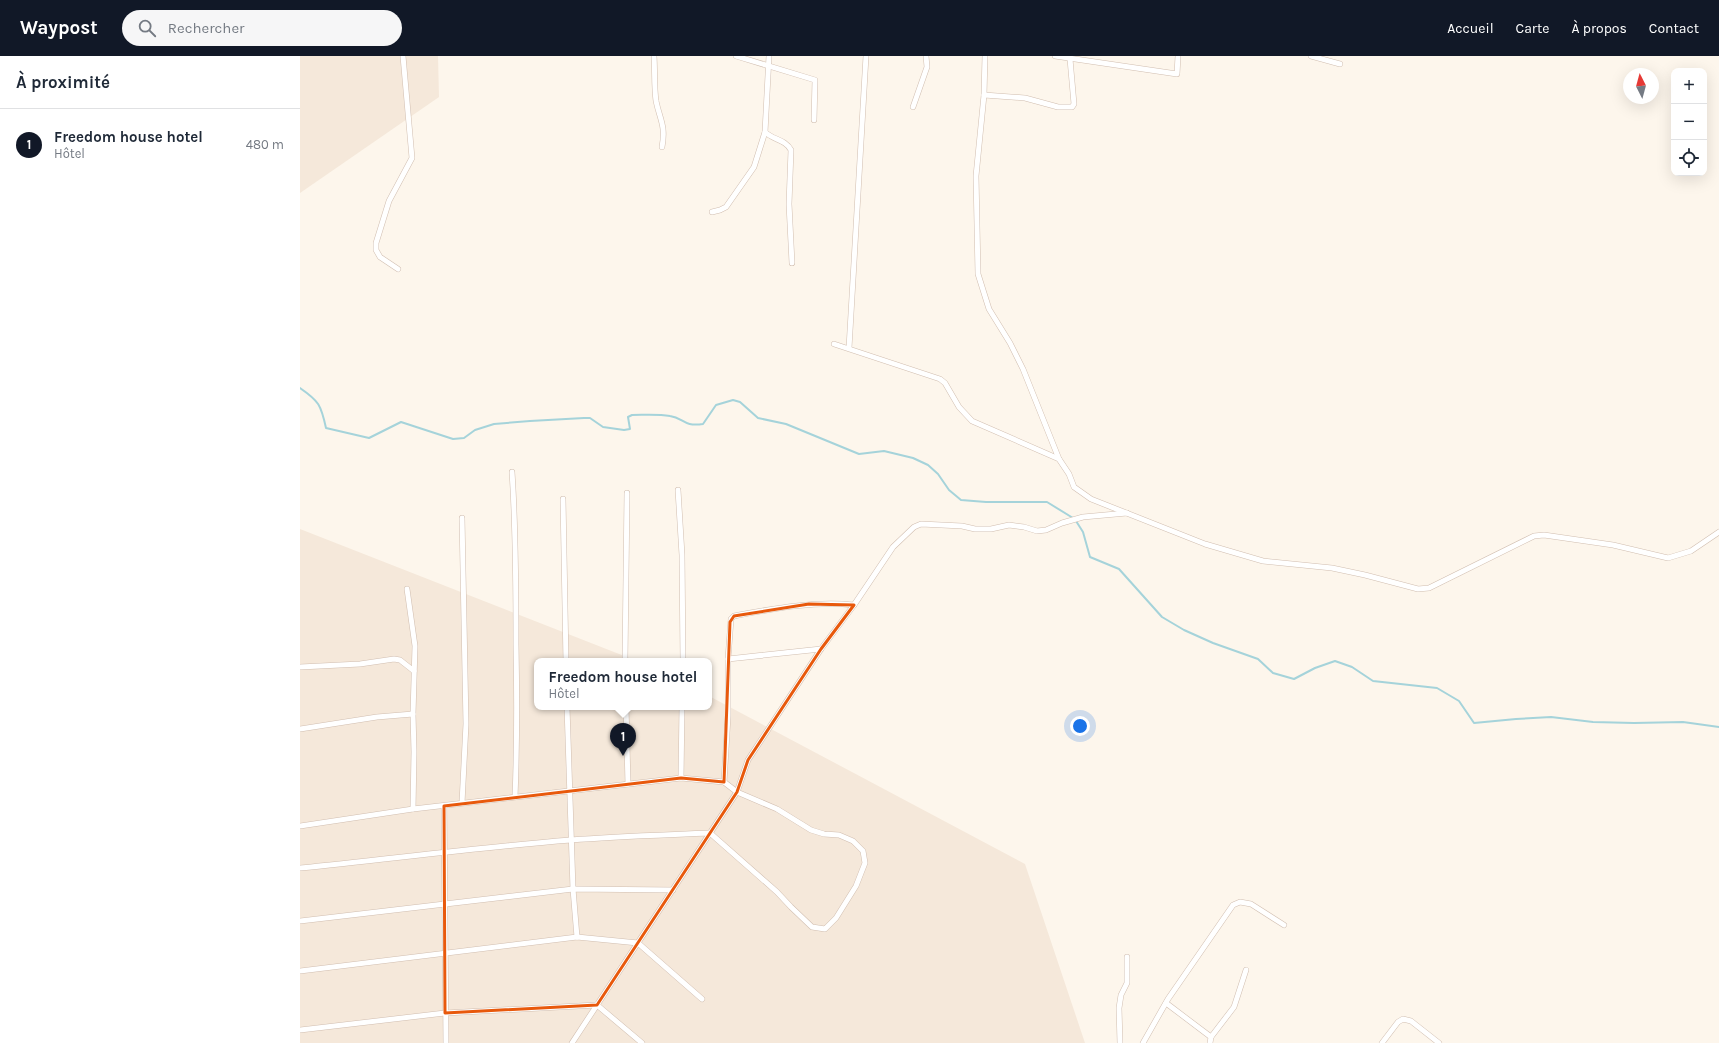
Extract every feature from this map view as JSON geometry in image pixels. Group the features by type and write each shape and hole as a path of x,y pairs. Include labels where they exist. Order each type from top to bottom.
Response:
{"street":[{"path":"398,269 380,257 376,250 376,243 389,201 412,158 403,56"},
{"path":"654,56 656,94 664,136 662,147"},
{"path":"736,56 815,80 814,120"},
{"path":"712,212 726,207 750,173 765,132 769,56"},
{"path":"849,348 866,56"},
{"path":"912,107 927,67 926,56"},
{"path":"985,56 984,95 976,176 978,274 989,309 1010,343 1023,369 1059,459 1069,474 1074,487 1091,499 1128,513 1158,527 1169,529 1204,544 1263,561 1332,568 1418,589 1429,588 1534,536 1544,535 1603,543 1668,558 1691,551 1719,532"},
{"path":"1055,56 1177,74 1178,56"},
{"path":"1311,56 1340,64"},
{"path":"984,95 1025,98 1058,107 1072,107 1074,104 1070,59"},
{"path":"765,132 769,136 788,144 791,150 789,204 792,263"},
{"path":"834,344 940,379 946,383 959,407 972,421 1059,459"},
{"path":"512,472 516,538 517,622 517,755 515,798"},
{"path":"678,490 682,555 683,658"},
{"path":"625,658 627,493"},
{"path":"563,499 566,658"},
{"path":"572,1043 737,792 748,760 821,649 854,605 893,547 914,527 921,524 962,526 975,529 991,529 1009,526 1024,527 1037,532 1083,517 1128,513"},
{"path":"462,518 466,717 462,804"},
{"path":"407,589 415,646 413,809"},
{"path":"724,782 728,716 728,659 730,622 734,616 809,604 835,603 854,605"},
{"path":"728,659 821,649"},
{"path":"300,667 360,664 394,659 400,660 414,671"},
{"path":"567,710 573,889 577,937"},
{"path":"626,710 628,784"},
{"path":"681,778 682,710"},
{"path":"300,729 377,717 413,714"},
{"path":"300,826 413,809 681,778 724,782 737,792 777,809 811,830 824,834 839,835 853,841 864,851 865,863 856,886 836,918 826,929 812,926 777,892 710,833 572,840 300,868"},
{"path":"444,806 446,1043"},
{"path":"300,921 520,894 573,889 673,890"},
{"path":"1143,1043 1166,1003 1233,905 1240,902 1251,904 1284,925"},
{"path":"300,971 577,937 638,943 702,999"},
{"path":"1120,1043 1119,1008 1121,995 1127,982 1127,957"},
{"path":"1210,1043 1211,1037 1234,1008 1246,970"},
{"path":"1166,1003 1211,1037"},
{"path":"300,1030 446,1013 597,1005 642,1043"},
{"path":"1382,1043 1398,1022 1403,1019 1411,1020 1440,1043"}],"highlighted area":[{"path":"809,604 854,605 821,649 748,760 737,792 597,1005 445,1013 444,806 681,778 724,782 730,622 734,616 771,609"}],"shaded area":[{"path":"300,56 438,56 439,97 300,193"},
{"path":"300,529 629,658 534,658 534,710 712,710 712,698 1025,864 1085,1043 300,1043"}],"waterway":[{"path":"300,388 311,396 318,404 321,409 326,428 369,438 401,422 453,439 464,438 475,430 494,424 530,421 590,418 603,427 624,430 630,429 628,417 632,415 665,415 696,425 703,424 716,405 733,400 740,402 758,418 786,424 859,454 884,451 913,458 928,465 938,474 949,490 961,500 986,502 1047,502 1073,518"},
{"path":"1076,521 1083,532 1090,557 1119,569 1162,617 1184,630 1213,643 1258,659 1273,673 1294,679 1315,668 1335,661 1352,667 1373,681 1437,688 1459,701 1474,723 1551,717 1593,722 1683,722 1719,727"}],"place":[{"name":"Freedom house hotel","path":"623,756"}]}
